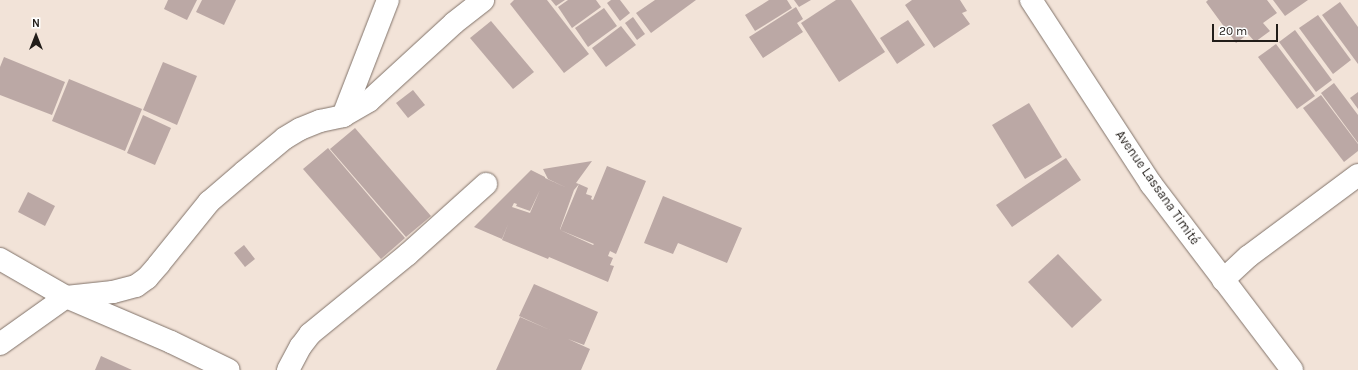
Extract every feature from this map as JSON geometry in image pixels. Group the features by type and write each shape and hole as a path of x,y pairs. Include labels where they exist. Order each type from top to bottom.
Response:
{"street":[{"path":"343,116 388,0"},
{"path":"0,344 66,297 113,292 136,286 147,278 209,202 279,143 300,129 320,121 343,116 369,101 454,23 483,0"},
{"name":"Avenue Lassana Timité","path":"1031,0 1151,184 1292,370"},
{"path":"1223,280 1248,256 1358,175"},
{"path":"288,370 301,346 310,334 408,254 486,184"},
{"path":"0,259 66,297 171,342 229,370"}],"building":[{"path":"168,0 197,0 187,20 164,9"},
{"path":"202,0 236,0 224,25 196,12"},
{"path":"514,0 547,0 589,54 564,73 510,4"},
{"path":"551,0 565,0 556,6"},
{"path":"568,0 596,0 601,7 572,28 558,7"},
{"path":"611,0 620,0 630,13 620,21 607,3"},
{"path":"655,0 696,0 651,33 636,13"},
{"path":"769,0 787,0 792,8 755,31 745,15"},
{"path":"794,0 811,0 799,7"},
{"path":"836,0 851,0 885,52 839,82 801,23"},
{"path":"912,0 960,0 967,11 962,13 970,24 934,48 905,5"},
{"path":"1208,0 1267,0 1277,13 1263,23 1270,31 1255,42 1248,34 1236,43 1206,2"},
{"path":"1273,0 1308,0 1285,16"},
{"path":"1340,2 1358,27 1358,64 1322,15"},
{"path":"796,7 803,19 797,23 803,32 763,58 749,37"},
{"path":"604,8 617,26 588,47 575,28"},
{"path":"1318,15 1351,60 1333,74 1299,28"},
{"path":"633,17 645,34 637,40 625,23"},
{"path":"908,20 925,45 897,64 880,38"},
{"path":"491,21 534,72 513,89 470,38"},
{"path":"621,26 636,45 606,67 592,48"},
{"path":"1295,30 1332,80 1316,92 1279,42"},
{"path":"1276,44 1315,96 1297,109 1258,57"},
{"path":"4,57 65,82 52,115 0,95 0,67"},
{"path":"163,62 197,76 177,125 143,110"},
{"path":"69,79 142,109 125,151 52,121"},
{"path":"1334,83 1358,115 1358,143 1321,93"},
{"path":"413,90 425,105 408,118 396,103"},
{"path":"1358,92 1358,109 1350,98"},
{"path":"1321,95 1358,144 1358,151 1344,162 1303,108"},
{"path":"1029,103 1062,157 1025,179 992,125"},
{"path":"143,115 171,128 155,165 127,153"},
{"path":"355,128 431,216 406,237 330,149"},
{"path":"328,148 405,238 381,259 303,169"},
{"path":"1066,158 1081,180 1012,227 996,205"},
{"path":"592,161 576,183 579,184 588,188 586,194 592,196 591,199 593,200 607,166 646,181 616,254 610,251 608,256 613,258 610,265 614,266 608,282 549,257 548,259 502,240 508,224 502,239 474,227 531,170 545,178 567,188 548,179 543,169","holes":["579,184 560,230 574,190","540,190 530,213 512,207 514,203 517,204 516,206 530,211","560,230 594,244 593,245"]},
{"path":"28,192 55,206 45,226 18,212"},
{"path":"663,196 742,228 727,263 678,243 673,254 644,243"},
{"path":"244,245 255,259 245,267 234,253"},
{"path":"1058,254 1102,300 1072,328 1028,282"},
{"path":"534,284 598,312 584,345 568,339 590,349 581,370 496,370 520,317 550,330 519,316"},
{"path":"101,356 132,370 95,370"}]}
